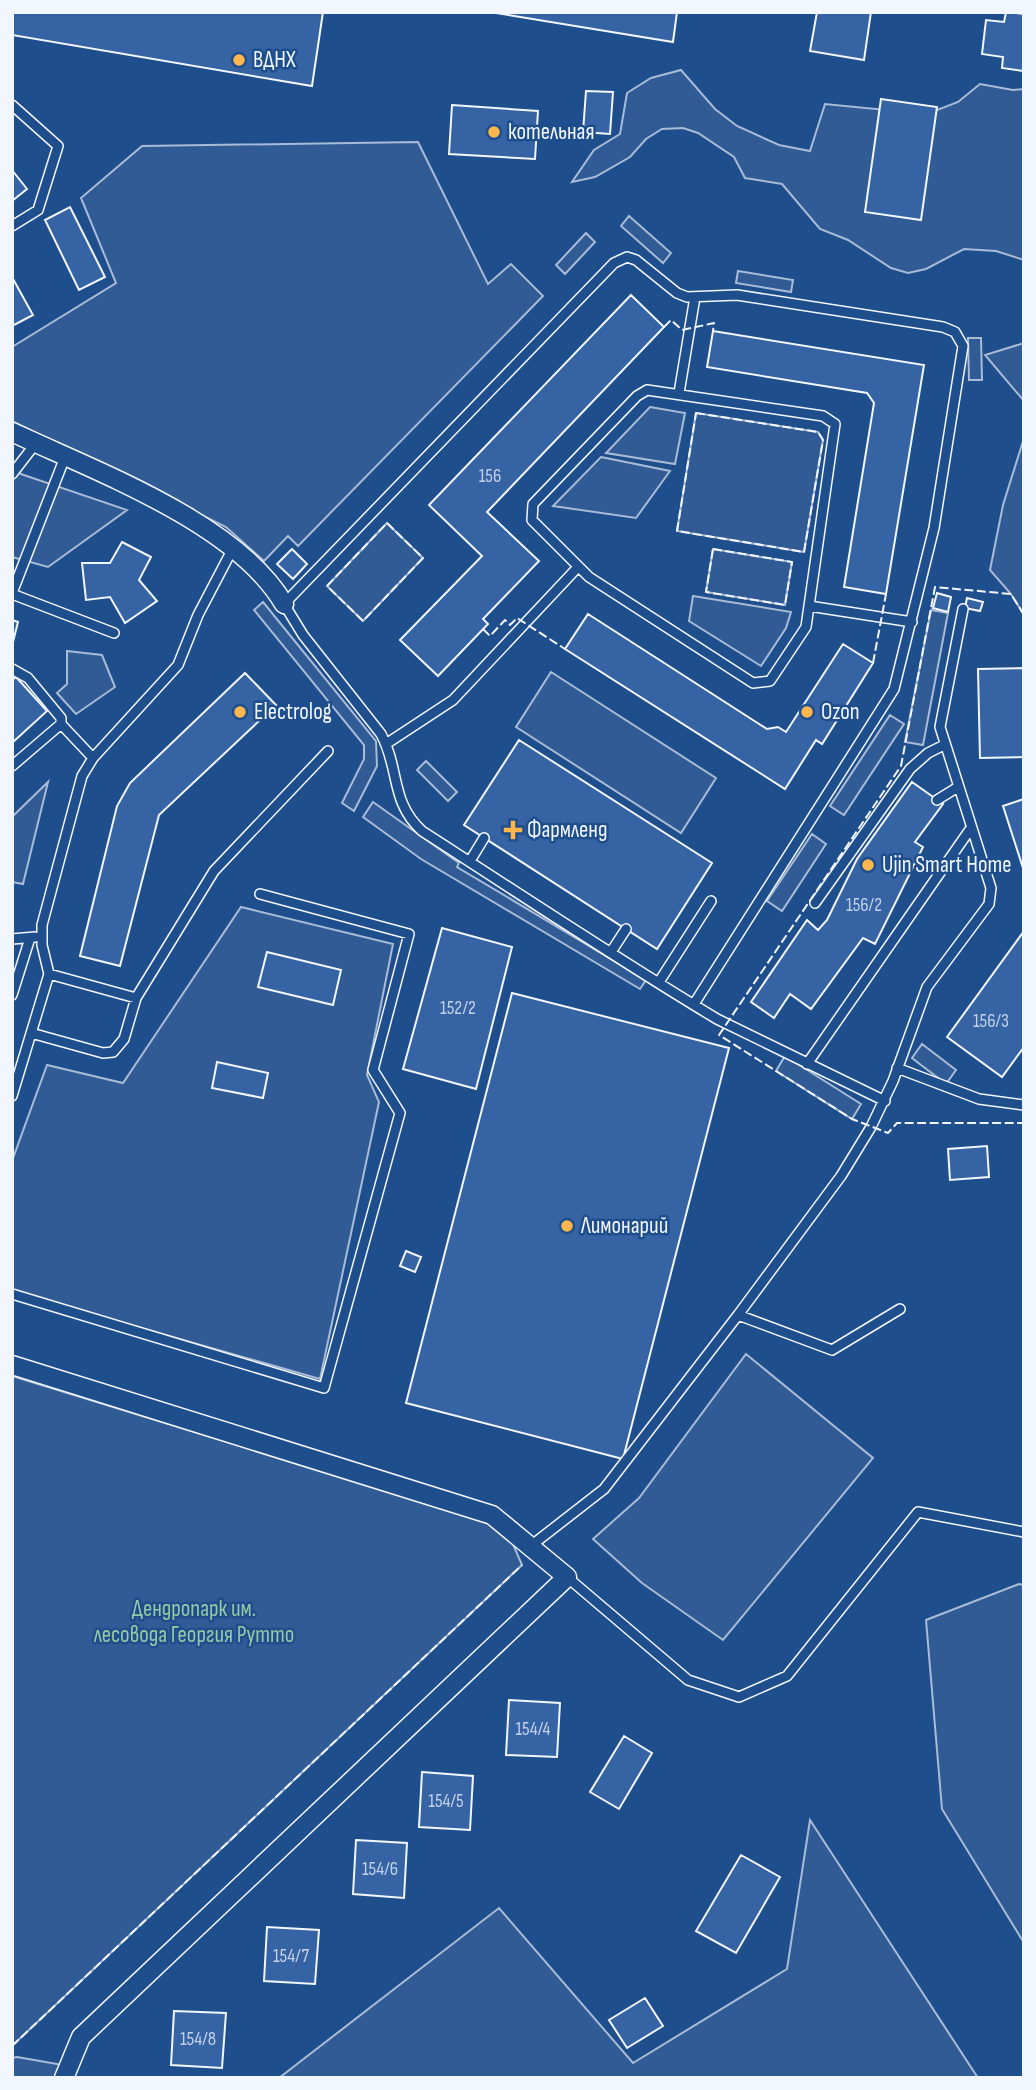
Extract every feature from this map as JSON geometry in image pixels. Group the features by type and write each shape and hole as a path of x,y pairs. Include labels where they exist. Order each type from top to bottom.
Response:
{"street":[{"path":"12,432 185,516 232,550 267,580 284,604"},
{"path":"12,1365 492,1515 532,1545 567,1577 81,2037 64,2078"}],"lane":[{"path":"12,105 58,146 38,210 12,226"},
{"path":"694,1004 887,704 900,674 936,519 964,353 961,340 955,332 943,327 737,295 695,297 677,293 636,260 627,257 618,259 284,604 303,635 386,744 400,803 422,831 611,952 694,1004 744,1034 885,1101"},
{"path":"679,393 695,297"},
{"path":"652,389 823,416 835,424 806,627 770,681 758,684 594,581 578,567 535,525 531,517 533,505 642,393 652,389"},
{"path":"12,474 36,443"},
{"path":"65,457 12,594 114,634"},
{"path":"12,1096 49,974 41,937 78,787 93,758 178,665 198,615 232,550"},
{"path":"386,744 453,700 578,567"},
{"path":"809,606 912,622"},
{"path":"532,1545 604,1489 738,1315 841,1175 885,1101 927,988 989,904 991,888 944,745 940,714 962,609"},
{"path":"12,668 28,678 60,712 61,724 93,758"},
{"path":"12,766 61,724"},
{"path":"814,903 910,769 928,753 944,745"},
{"path":"31,1033 103,1053 113,1052 124,1039 136,998 214,871 328,751"},
{"path":"937,800 958,787"},
{"path":"807,1064 971,828"},
{"path":"470,861 484,838"},
{"path":"12,1294 324,1388 400,1113 373,1070 410,934 260,894"},
{"path":"659,982 711,901"},
{"path":"611,952 626,929"},
{"path":"12,939 41,937"},
{"path":"12,995 30,938"},
{"path":"49,974 136,998"},
{"path":"897,1068 979,1099 1024,1105"},
{"path":"738,1315 832,1350 900,1309"},
{"path":"567,1577 688,1680 740,1697 787,1676 918,1512 1024,1532"}],"shaded area":[{"path":"681,70 715,109 737,126 779,145 810,151 825,104 927,114 958,102 980,84 1013,90 1024,89 1024,260 996,251 964,249 926,269 908,273 891,268 848,240 820,229 782,184 745,178 734,157 698,133 683,128 662,129 646,139 630,157 595,177 572,182 594,150 620,134 627,93 651,78"},
{"path":"418,142 488,284 511,264 543,296 298,546 288,536 264,561 226,527 12,421 12,347 116,283 81,198 142,146"},
{"path":"629,216 671,253 663,263 621,226"},
{"path":"586,233 595,242 565,274 556,265"},
{"path":"738,271 793,280 791,292 736,283"},
{"path":"968,338 981,338 982,380 969,380"},
{"path":"1024,343 1024,401 985,355"},
{"path":"650,407 685,413 675,464 606,453"},
{"path":"696,413 818,432 823,440 804,552 677,531"},
{"path":"1024,438 1024,615 1011,594 990,570 1003,505"},
{"path":"601,457 670,471 636,518 553,506"},
{"path":"12,471 127,510 48,567 12,557"},
{"path":"387,523 423,558 363,621 327,586"},
{"path":"713,549 792,562 785,605 706,592"},
{"path":"693,596 791,612 786,628 761,666 689,621"},
{"path":"263,602 376,741 377,766 354,811 342,803 364,759 364,745 254,610"},
{"path":"931,610 948,613 923,745 905,742"},
{"path":"67,651 102,655 115,687 76,714 57,693 67,684"},
{"path":"551,672 716,778 681,833 516,727"},
{"path":"890,715 904,724 844,815 830,806"},
{"path":"426,761 457,792 448,801 417,770"},
{"path":"48,782 23,884 12,882 12,817"},
{"path":"373,802 459,863 457,867 646,980 640,989 421,859 363,817"},
{"path":"812,834 826,844 782,911 767,901"},
{"path":"241,907 393,944 367,1075 379,1102 320,1379 12,1291 12,1161 47,1065 123,1083"},
{"path":"922,1044 956,1070 946,1084 912,1058"},
{"path":"785,1056 861,1104 852,1119 776,1071"},
{"path":"746,1354 873,1458 723,1640 642,1583 593,1539 639,1498"},
{"name":"Дендропарк им. лесовода Георгия Рутто","path":"12,1376 506,1528 522,1565 12,2046"},
{"path":"1019,1584 1024,1585 1024,1943 942,1809 926,1620"},
{"path":"810,1820 978,2078 279,2078 499,1908 633,2063 787,1969"},
{"path":"12,2058 63,2065 59,2078 12,2078"}],"building":[{"name":"ВДНХ","path":"12,12 323,12 312,86 12,35"},
{"path":"490,12 677,12 673,42"},
{"path":"817,12 871,12 864,60 810,51"},
{"path":"1006,12 1024,14 1024,71 1002,68 1003,57 982,54 986,20 1004,22"},
{"path":"586,91 613,92 610,134 583,132"},
{"path":"881,99 937,107 921,220 865,212"},
{"name":"котельная","path":"452,105 538,111 535,159 449,154"},
{"path":"12,170 27,189 12,201"},
{"path":"70,207 105,277 79,290 45,220"},
{"path":"12,277 33,315 12,326"},
{"path":"631,295 664,327 487,512 539,561 483,619 488,624 438,676 400,640 482,556 429,505"},
{"path":"713,331 924,365 886,594 844,587 874,403 867,393 707,367"},
{"path":"122,542 151,557 139,580 157,601 125,623 110,597 86,600 82,563 110,563"},
{"path":"292,549 307,564 293,579 277,564"},
{"path":"937,593 951,597 948,612 933,608"},
{"path":"967,598 983,602 980,611 965,608"},
{"path":"588,614 767,729 778,727 786,732 843,644 873,663 822,744 816,740 785,789 565,649"},
{"path":"12,620 18,622 12,646"},
{"path":"1024,668 1024,757 980,758 978,669"},
{"path":"245,673 276,705 159,815 120,966 80,956 117,806 130,783"},
{"path":"16,677 47,711 12,743 12,680"},
{"path":"519,740 712,863 657,949 464,825"},
{"path":"912,782 943,804 915,842 923,847 875,944 863,938 811,1009 790,994 774,1018 751,1002 807,920 818,930 827,920 857,859"},
{"path":"1024,799 1024,868 1023,868 1003,806"},
{"path":"442,928 512,947 476,1089 403,1069"},
{"path":"1024,931 1024,1047 1002,1077 947,1037"},
{"path":"267,952 341,970 333,1005 258,987"},
{"name":"Лимонарий","path":"512,993 729,1048 623,1459 406,1403"},
{"path":"217,1062 268,1073 263,1098 212,1088"},
{"path":"987,1146 989,1177 950,1180 948,1149"},
{"path":"406,1251 421,1257 415,1272 400,1266"},
{"path":"509,1700 560,1703 557,1757 506,1755"},
{"path":"624,1736 652,1753 619,1809 590,1792"},
{"path":"422,1772 473,1776 470,1830 419,1827"},
{"path":"356,1840 407,1843 404,1898 353,1894"},
{"path":"741,1855 780,1877 736,1953 696,1931"},
{"path":"267,1927 319,1930 315,1984 264,1981"},
{"path":"645,1998 663,2026 627,2048 609,2020"},
{"path":"174,2011 226,2013 222,2068 171,2065"}],"fence":[{"path":"664,327 671,320 682,330 714,323 713,331"},
{"path":"696,413 818,432 823,440 804,552 677,531 696,413"},
{"path":"387,523 423,558 363,621 327,586 387,523"},
{"path":"713,549 792,562 785,605 706,592 713,549"},
{"path":"1024,615 1011,594 935,587 901,766 719,1035 852,1119 888,1133 897,1123 1024,1123"},
{"path":"873,663 886,594"},
{"path":"483,629 490,636 505,620 510,625 517,618 565,649"},
{"path":"12,2046 522,1565"}],"place":[{"name":"ВДНХ","path":"239,60"},
{"name":"котельная","path":"494,132"},
{"name":"Electrolog","path":"240,712"},
{"name":"Ozon","path":"807,712"},
{"name":"Фармленд","path":"513,830"},
{"name":"Ujin Smart Home","path":"868,865"},
{"name":"Лимонарий","path":"567,1226"}]}
